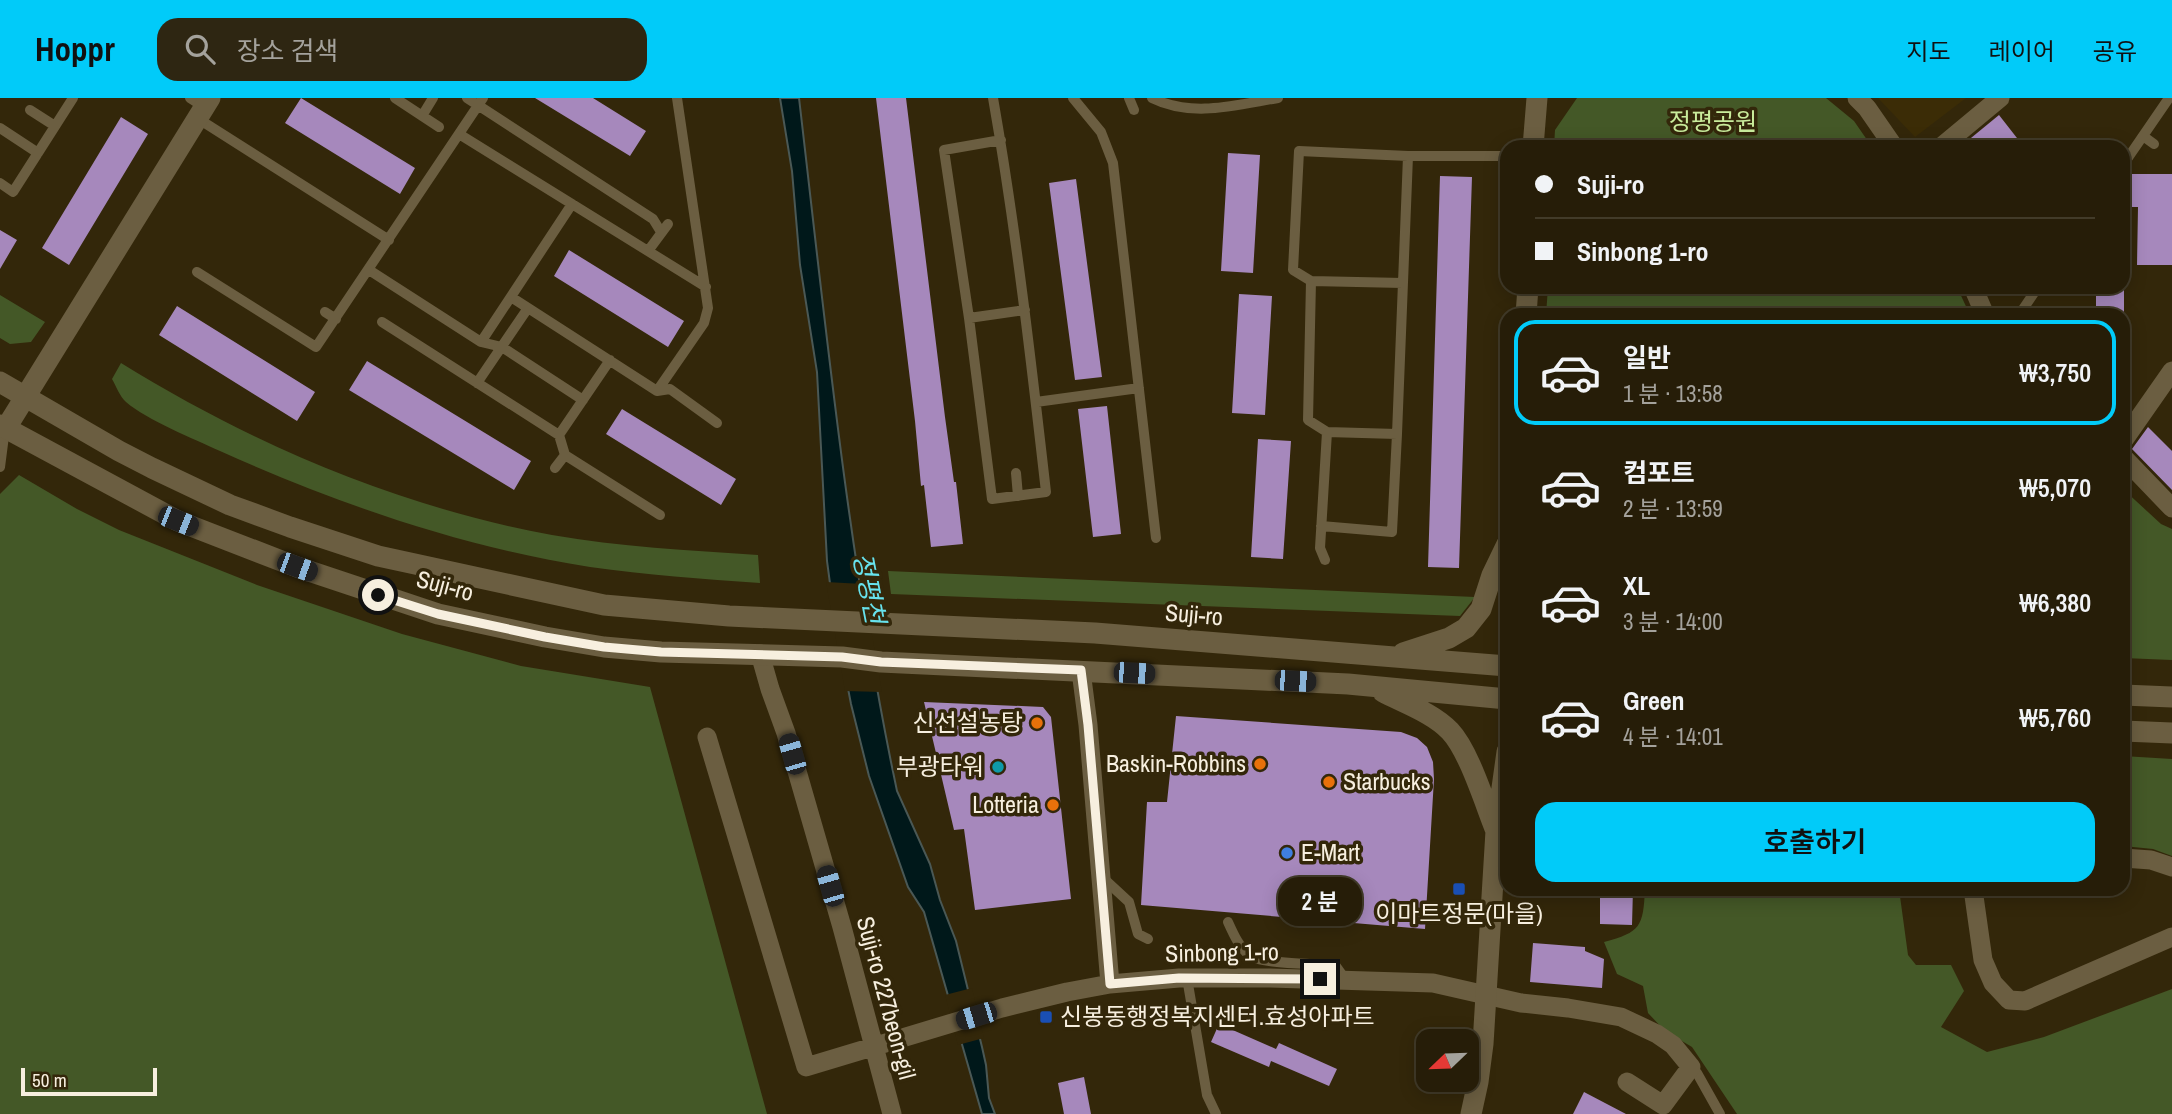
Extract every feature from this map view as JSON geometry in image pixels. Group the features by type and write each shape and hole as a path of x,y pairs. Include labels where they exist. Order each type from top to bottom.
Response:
{"main road":[{"path":"1534,140 1537,98"},
{"path":"3,426 25,396 200,105"},
{"name":"Suji-ro","path":"0,382 119,452 230,505 378,555 604,605 729,616 1095,634 1500,665"},
{"name":"Suji-ro","path":"3,426 178,521 309,572 438,614 545,637 604,647 661,652 842,657 881,662 1081,670"},
{"path":"1388,657 1449,638 1466,628 1481,609 1500,558"},
{"path":"1081,670 1371,687 1500,698"},
{"path":"1371,687 1430,716 1450,730 1468,763 1496,831"},
{"path":"2130,695 2172,697"},
{"path":"2130,731 2172,733"},
{"path":"1471,1114 1478,1082 1487,994 1496,831 1500,805"}],"street":[{"path":"1857,98 1889,140"},
{"path":"1949,140 2000,98"},
{"path":"2130,431 2172,371"},
{"path":"2130,464 2172,508"},
{"name":"Suji-ro 227beon-gil","path":"760,654 786,733 892,1114"},
{"path":"1081,670 1110,984"},
{"path":"706,737 806,1067 874,1046"},
{"path":"2130,858 2151,860 2172,867"},
{"path":"1974,896 1983,960 1993,983 2009,1000 2025,1001 2172,937"},
{"name":"Sinbong 1-ro","path":"874,1046 1002,1008 1110,984 1186,978 1433,983 1521,1003 1621,1017 1673,1045 1691,1067 1663,1105 1627,1082"}],"lane":[{"path":"0,183 13,192 73,98"},
{"path":"395,98 439,127"},
{"path":"422,116 433,98"},
{"path":"467,98 481,102 665,228 648,251"},
{"path":"657,391 704,323 708,309 677,98"},
{"path":"993,98 1000,140 1025,310 1046,492 992,499 944,150 975,149 1000,140"},
{"path":"1073,98 1101,132 1113,163 1156,538"},
{"path":"1129,98 1134,110"},
{"path":"1152,98 1182,108 1203,110 1278,98"},
{"path":"2130,155 2169,98"},
{"path":"197,272 316,348 481,102"},
{"path":"200,105 389,240"},
{"path":"30,110 55,127"},
{"path":"0,128 38,153"},
{"path":"459,134 706,286"},
{"path":"2143,136 2154,144"},
{"path":"1402,283 1311,281 1293,270 1299,151 1408,156 1500,156"},
{"path":"1321,526 1392,532 1408,156"},
{"path":"481,342 572,204"},
{"path":"369,270 481,342 502,347 583,400"},
{"path":"1311,281 1308,420 1327,432 1396,434"},
{"path":"511,297 657,391 670,389 717,423"},
{"path":"477,383 528,308"},
{"path":"969,318 1025,310"},
{"path":"325,312 336,318"},
{"path":"382,323 559,435 565,455 660,515"},
{"path":"559,435 610,360"},
{"path":"1036,402 1139,388"},
{"path":"0,467 3,426"},
{"path":"1325,560 1320,548 1327,432"},
{"path":"555,468 565,455"},
{"path":"1016,472 1018,496"},
{"path":"1100,875 1129,902 1138,934 1149,939"},
{"path":"1228,922 1250,957 1265,961 1335,965 1345,980"},
{"path":"1186,978 1207,1096 1216,1114"},
{"path":"1697,1073 1720,1114"}],"shaded area":[{"path":"1878,98 1966,98 1915,137"}],"green space":[{"name":"정평공원","path":"1577,98 1826,98 1854,121 1867,140 1554,140 1555,130"},
{"path":"1548,294 1960,294 1967,308 1546,308"},
{"path":"0,295 45,322 31,342 10,344 0,338"},
{"path":"121,363 222,420 275,446 383,490 495,523 552,535 628,545 758,555 760,583 632,572 542,558 448,535 355,506 265,470 146,416 124,400 112,379"},
{"path":"19,475 119,530 257,585 402,634 521,666 650,687 767,1114 0,1114 0,494"},
{"path":"2130,495 2161,524 2172,529 2172,660 2130,658"},
{"path":"888,571 1475,597 1460,616 891,594"},
{"path":"2130,756 2172,759 2172,856 2153,849 2130,847"},
{"path":"1644,896 1900,896 1908,955 1916,965 1951,965 1964,991 1941,1027 1987,1052 2044,1037 2172,989 2172,1114 1737,1114 1692,1047 1665,1031 1648,1013 1643,986 1617,974 1604,942 1633,931 1643,912"}],"water":[{"name":"정평천","path":"780,98 799,98 849,514 875,680 897,791 930,864 956,941 986,1065 989,1098 995,1114 982,1114 924,912 908,887 869,776 851,704 827,561 817,372 800,265 792,171"}],"pier":[{"path":"826,582 863,584 882,692 845,691"},
{"path":"972,988 984,1038 958,1045 945,995"}],"building":[{"path":"301,98 415,168 400,194 285,123"},
{"path":"535,98 593,98 646,131 630,156"},
{"path":"876,98 906,98 963,544 931,547 924,485 921,486"},
{"path":"1999,115 2019,140 1969,140"},
{"path":"121,117 148,134 69,265 42,248"},
{"path":"1228,153 1260,155 1253,273 1221,271"},
{"path":"2130,174 2172,174 2172,265 2137,265 2138,207 2130,207"},
{"path":"1440,176 1472,177 1459,568 1428,567"},
{"path":"1076,179 1102,377 1075,380 1049,183"},
{"path":"0,230 17,240 0,269"},
{"path":"569,250 684,321 668,347 554,276"},
{"path":"1239,294 1272,296 1265,415 1232,413"},
{"path":"2096,294 2124,294 2124,308 2096,308"},
{"path":"177,306 315,392 297,421 159,335"},
{"path":"367,361 531,461 514,490 349,390"},
{"path":"1107,406 1121,534 1093,537 1078,409"},
{"path":"622,409 736,479 721,505 606,434"},
{"path":"2148,427 2172,451 2172,490 2132,449"},
{"path":"1258,439 1291,441 1283,559 1251,557"},
{"name":"부광타워","path":"924,702 1043,707 1051,717 1071,899 975,910 964,829 954,830"},
{"name":"E-Mart","path":"1176,716 1401,732 1417,738 1427,747 1433,762 1434,779 1425,929 1141,905 1147,802 1167,802"},
{"path":"1600,896 1633,896 1632,925 1600,924"},
{"path":"1533,943 1585,947 1585,951 1604,959 1602,988 1530,982"},
{"path":"1219,1024 1276,1049 1279,1043 1337,1069 1329,1086 1271,1061 1269,1067 1211,1042"},
{"path":"1084,1077 1091,1114 1064,1114 1058,1083"},
{"path":"1584,1092 1626,1114 1573,1114"}],"place":[{"name":"신선설농탕","path":"1037,723"},
{"name":"Baskin-Robbins","path":"1260,764"},
{"name":"부광타워","path":"998,767"},
{"name":"Starbucks","path":"1329,782"},
{"name":"Lotteria","path":"1053,805"},
{"name":"E-Mart","path":"1287,853"},
{"name":"이마트정문(마을)","path":"1459,889"},
{"name":"신봉동행정복지센터.효성아파트","path":"1046,1017"}],"route":[{"path":"378,595 438,614 604,647 661,652 842,657 881,662 1081,670 1110,984 1179,978 1320,979"}]}
